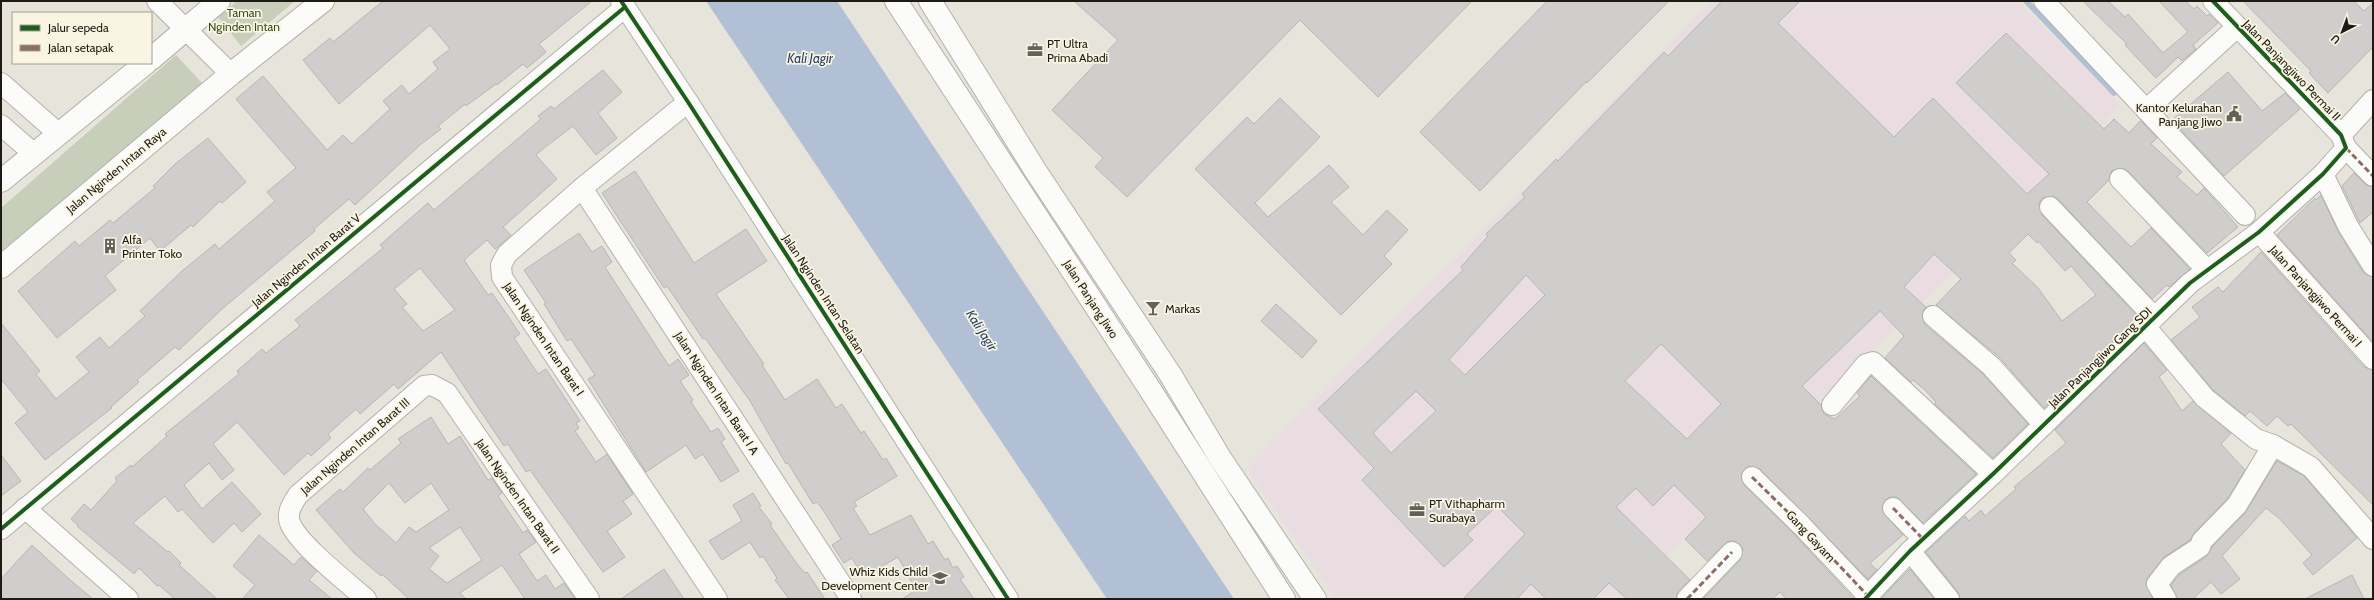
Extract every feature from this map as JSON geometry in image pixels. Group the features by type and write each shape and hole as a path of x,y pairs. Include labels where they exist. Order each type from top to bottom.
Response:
{"main road":[{"path":"152,58 187,30 219,1"},
{"name":"Jalan Nginden Intan Raya","path":"1,267 231,74 322,1"},
{"name":"Jalan Panjang Jiwo","path":"896,1 1149,388 1284,599"},
{"name":"Jalan Panjang Jiwo","path":"930,1 1035,170 1170,374 1220,458 1315,599"},
{"path":"1,181 33,153 59,134 145,64"},
{"path":"1149,388 1162,383 1170,374"},
{"path":"1173,425 1182,414 1192,411"}],"street":[{"path":"157,1 231,74"},
{"path":"2044,1 2245,215"},
{"name":"Jalan Panjangjiwo Permai II","path":"2213,1 2373,176"},
{"name":"Jalan Nginden Intan Selatan","path":"623,4 688,102 1008,599"},
{"name":"Jalan Nginden Intan Barat V","path":"1,529 623,4"},
{"path":"2146,110 2237,27"},
{"path":"1,83 59,134"},
{"name":"Jalan Panjangjiwo Gang SDI","path":"1867,598 1916,545 1993,474 2190,283 2259,232 2323,174 2343,142 2373,100"},
{"name":"Jalan Nginden Intan Barat I","path":"688,102 582,188 507,254 501,265 502,277 717,599"},
{"path":"1,125 33,153"},
{"path":"2323,174 2348,226 2373,266"},
{"path":"2120,179 2207,270"},
{"name":"Jalan Nginden Intan Barat I A","path":"582,188 851,599"},
{"path":"2050,207 2150,322 2205,398 2256,439 2273,446 2311,467 2373,539"},
{"name":"Jalan Panjangjiwo Permai I","path":"2259,232 2373,359"},
{"path":"1934,316 1991,366 2044,425"},
{"path":"1832,405 1866,364 1873,362 1993,474"},
{"name":"Jalan Nginden Intan Barat III","path":"366,599 302,539 290,522 289,509 298,495 424,386 432,384 447,393"},
{"name":"Jalan Nginden Intan Barat II","path":"447,393 589,599"},
{"path":"2166,599 2157,584 2171,566 2200,548 2202,541 2237,505 2273,446"},
{"name":"Gang Gayam","path":"1752,477 1801,525 1867,598"},
{"path":"25,508 128,599"},
{"path":"1893,508 1949,599"},
{"path":"1687,599 1732,552"}],"shaded area":[{"path":"1711,1 2017,1 2122,105 1622,599 1336,599 1247,469"}],"green space":[{"name":"Taman Nginden Intan","path":"237,1 295,1 241,46 218,17"},
{"path":"176,55 204,85 1,253 1,208"}],"water":[{"name":"Kali Jagir","path":"706,1 837,1 1234,599 1107,599"}],"building":[{"path":"383,1 592,1 539,44 546,52 527,68 523,64 497,85 496,84 466,106 465,104 438,126 441,129 421,144 355,205 349,199 314,229 315,231 222,309 179,350 175,347 137,380 139,382 111,407 112,408 45,460 15,423 28,412 1,379 1,323 40,371 36,374 56,399 89,372 76,357 100,337 109,348 145,316 140,311 182,271 215,244 219,249 275,201 267,192 296,168 236,99 263,76 327,150 343,135 352,144 390,109 383,101 402,85 409,94 438,69 433,62 450,49 430,25 339,104 303,60 330,38 333,42"},
{"path":"1074,1 1472,1 1378,97 1300,20 1127,197 1095,167 1103,158 1052,110 1118,40"},
{"path":"1547,1 1669,1 1587,83 1586,82 1480,191 1420,132"},
{"path":"1722,1 1800,1 1778,23 1894,137 1933,98 2027,194 2049,174 1956,83 2006,33 2104,129 2114,119 2129,133 2140,121 2144,124 2157,138 2151,144 2182,172 2177,177 2197,195 2204,188 2238,227 2207,253 2128,171 2123,168 2112,170 2109,180 2087,202 2131,247 2151,228 2190,269 2169,287 2167,285 2152,299 2058,199 2053,196 2042,198 2039,204 2042,215 2138,317 2044,408 1999,357 1936,305 1961,279 1934,254 1904,287 1926,307 1922,314 1925,325 1983,374 2028,424 1993,458 1935,404 1936,402 1925,390 1913,380 1911,382 1885,358 1904,336 1880,311 1802,386 1821,405 1824,414 1835,419 1860,396 1857,393 1871,376 1976,474 1923,523 1897,497 1890,497 1885,500 1882,511 1903,535 1870,563 1877,570 1868,579 1760,469 1749,466 1741,475 1744,485 1793,533 1854,599 1786,599 1780,592 1772,599 1703,599 1740,560 1743,549 1735,541 1728,541 1707,561 1685,539 1706,517 1674,485 1653,506 1636,488 1616,507 1690,580 1678,591 1676,599 1627,599 1609,583 1593,599 1546,599 1531,584 1517,599 1463,599 1525,534 1497,506 1467,534 1473,540 1444,567 1362,480 1374,468 1318,409 1463,270 1461,267 1488,236 1486,234 1525,197 1522,194 1556,159 1558,161 1664,52 1668,56","holes":["2028,234 2037,243 2038,241 2065,271 2071,266 2096,295 2062,321 2038,288 2012,263 2016,260 2009,253","1526,275 1545,295 1465,375 1449,360","1661,344 1721,404 1687,439 1625,381","1416,391 1436,411 1391,453 1373,433"]},
{"path":"2083,1 2108,1 2125,17 2128,14 2163,53 2188,32 2159,1 2185,1 2194,9 2197,6 2207,16 2209,14 2218,23 2193,45 2196,49 2182,61 2178,57 2156,78 2125,45 2127,44"},
{"path":"2243,1 2354,1 2364,11 2373,3 2373,47 2328,93 2309,73 2311,71"},
{"path":"603,70 622,92 598,113 617,138 596,155 573,126 544,148 536,155 557,179 503,227 511,235 499,246 495,249 487,240 464,260 488,295 492,293 520,334 514,338 538,374 546,369 580,421 576,423 579,428 575,431 596,462 607,454 633,494 623,501 632,514 607,531 625,557 603,572 530,470 526,472 508,444 504,446 441,352 398,389 394,384 360,414 356,409 328,434 331,438 311,456 308,453 284,475 237,422 213,444 234,470 222,480 209,463 184,485 202,509 232,482 261,514 242,532 234,523 213,543 182,509 178,512 165,496 133,523 168,552 169,551 181,563 179,565 217,599 175,599 159,585 157,586 139,568 134,574 77,526 78,525 71,519 84,504 91,510 117,481 115,478 131,465 132,467 167,436 165,434 239,374 237,371 262,349 266,353 300,326 295,320 383,248 380,245 428,203 434,210 541,119 538,116 551,106 554,109","holes":["420,268 455,310 423,331 402,307 407,304 394,289"]},
{"path":"2228,72 2262,111 2285,93 2300,109 2224,176 2172,120"},
{"path":"1280,98 1320,137 1255,203 1268,217 1329,165 1349,187 1331,202 1363,235 1387,210 1408,230 1384,256 1392,264 1341,315 1195,169 1247,117 1254,124"},
{"path":"208,138 246,182 222,203 220,201 193,227 191,225 160,251 150,238 105,276 116,290 57,338 18,291 75,241 79,246 110,220 113,223 155,188 153,186 175,164"},
{"path":"635,171 694,263 746,229 767,261 716,294 764,364 762,365 785,400 817,379 836,408 842,404 861,433 864,431 883,460 886,458 897,476 854,502 857,506 853,508 870,535 911,515 928,544 933,541 945,560 948,558 953,568 957,566 964,577 960,579 974,599 902,599 916,590 898,557 863,577 852,558 844,563 832,545 841,539 825,513 817,502 813,504 788,463 786,464 750,401 705,338 703,339 667,286 664,288 602,193"},
{"path":"2354,173 2365,184 2373,187 2373,212 2360,223 2342,186"},
{"path":"2321,195 2338,231 2363,272 2373,277 2373,342 2277,235 2315,198 2316,200"},
{"path":"579,233 592,252 602,246 612,262 605,267 669,366 678,359 689,375 680,381 693,400 691,402 711,432 718,428 725,439 721,442 739,471 721,482 703,454 695,459 686,445 646,472 588,379 595,375 571,339 567,341 544,304 546,303 524,270"},
{"path":"2261,252 2364,367 2373,370 2373,505 2291,424 2288,426 2277,416 2267,426 2250,411 2245,416 2213,390 2171,340 2200,317 2192,307 2218,287 2223,292"},
{"path":"1276,304 1317,341 1302,358 1261,321"},
{"path":"2144,343 2167,370 2159,377 2182,411 2193,401 2231,433 2221,444 2245,470 2228,498 2194,533 2190,540 2164,557 2148,577 2146,584 2153,599 1960,599 1958,592 1926,552 1965,516 1969,521 1981,510 1985,516 2016,489 2014,487 2066,443 2055,430"},
{"path":"431,417 448,444 460,436 488,480 492,478 502,493 498,496 523,533 527,530 536,542 519,554 537,581 546,575 555,589 564,583 575,599 525,599 502,565 460,593 466,599 409,599 382,574 381,576 354,553 316,510 340,489 343,492 368,468 370,470 401,443 398,439","holes":["389,483 405,503 431,483 449,510 416,532 409,527 396,543 375,524 363,509","460,527 482,560 447,583 429,569 439,556 429,548"]},
{"path":"1,455 21,481 1,496"},
{"path":"2277,461 2304,476 2357,538 2313,575 2303,563 2312,555 2279,518 2266,508 2222,556 2240,579 2221,594 2211,582 2193,599 2177,599 2171,585 2179,575 2207,556 2212,547 2245,513"},
{"path":"753,493 761,506 759,507 772,524 770,525 797,564 805,573 807,572 825,599 789,599 775,580 777,578 763,556 760,558 750,542 722,560 709,541 742,521 733,505"},
{"path":"259,535 294,565 301,557 317,571 309,580 332,599 242,599 255,585 233,566"},
{"path":"32,545 93,599 1,599 1,579"},
{"path":"664,569 684,599 621,599"},
{"path":"1910,569 1934,599 1881,599 1893,586"},
{"path":"2352,575 2364,599 2305,599"}],"waterway":[{"path":"2026,1 2114,93"}],"marked path":[{"path":"2346,148 2373,176"},
{"path":"1752,477 1801,525 1868,596"},
{"path":"1893,508 1923,539"},
{"path":"1687,599 1732,552"}],"cycle path":[{"path":"621,1 688,102 1008,599"},
{"path":"1865,599 1910,551 1993,474 2190,283 2259,232 2323,174 2346,148 2341,135 2213,1"},
{"path":"1,529 625,7"}],"place":[{"name":"PT Ultra Prima Abadi","path":"1035,50"},
{"name":"Kantor Kelurahan Panjang Jiwo","path":"2234,114"},
{"name":"Alfa Printer Toko","path":"110,246"},
{"name":"Markas","path":"1153,308"},
{"name":"PT Vithapharm Surabaya","path":"1417,510"},
{"name":"Whiz Kids Child Development Center","path":"940,578"}]}
